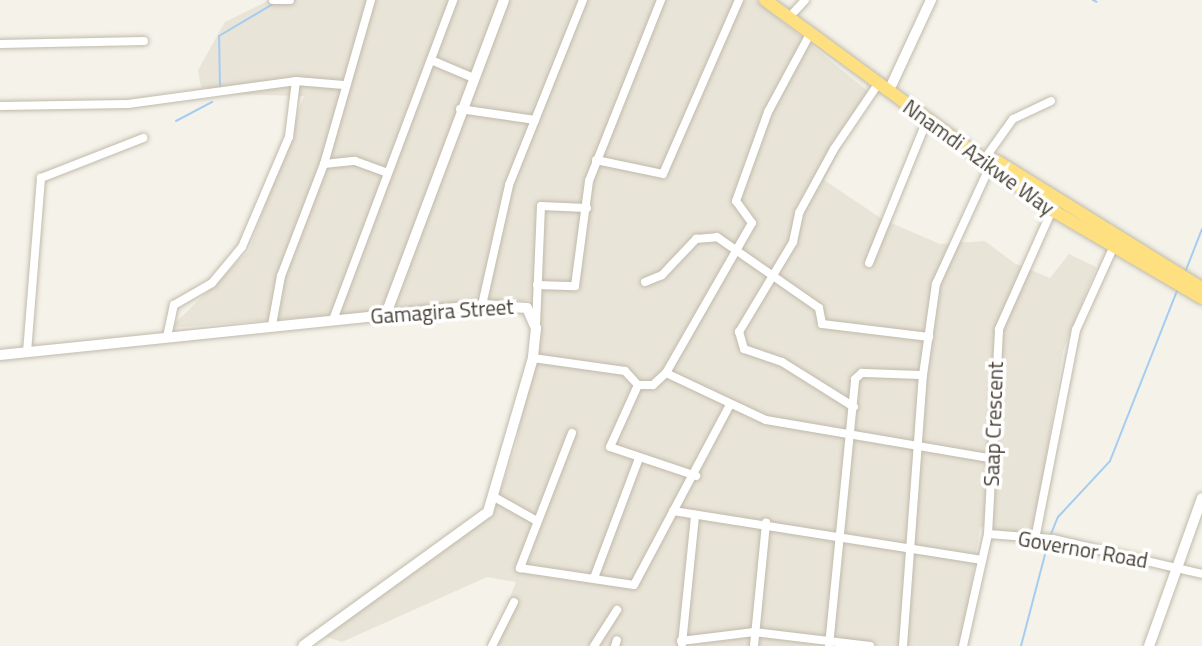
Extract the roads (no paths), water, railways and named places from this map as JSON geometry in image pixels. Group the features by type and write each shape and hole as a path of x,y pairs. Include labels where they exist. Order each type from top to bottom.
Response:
{"highway":[{"name":"Nnamdi Azikwe Way","path":"765,0 927,120 1202,288"},
{"name":"Nnamdi Azikwe Way","path":"779,0 892,84 1052,210 1202,298"}],"street":[{"path":"276,1 289,0"},
{"path":"272,325 281,276 324,163 344,85 371,0"},
{"path":"333,320 453,0"},
{"path":"386,314 471,77 503,0"},
{"path":"482,305 509,185 583,0"},
{"path":"537,285 575,286 596,160 661,0"},
{"path":"596,160 663,174 739,0"},
{"path":"794,12 805,0"},
{"path":"892,84 931,0"},
{"path":"533,358 625,371 638,385 653,385 666,373 753,220 736,201 768,111 810,34"},
{"path":"0,44 144,41"},
{"path":"431,60 471,77"},
{"path":"0,106 220,94 296,81 344,85"},
{"path":"167,337 174,305 212,283 242,247 289,137 296,81"},
{"path":"854,407 782,362 744,349 739,332 768,276 793,242 799,213 834,149 878,84"},
{"path":"903,646 923,376 948,248 989,160 1013,119 1051,101"},
{"path":"460,109 535,120"},
{"path":"869,263 927,120"},
{"path":"27,352 41,178 143,138"},
{"path":"324,163 355,161 388,173"},
{"path":"536,328 541,206 587,208"},
{"name":"Saap Crescent","path":"963,646 988,534 999,329 1052,210"},
{"path":"645,282 662,275 696,239 718,237 768,276 819,308 822,324 929,337"},
{"path":"1044,539 1076,330 1113,248"},
{"name":"Gamagira Street","path":"0,355 386,314 482,305 522,305 536,328 533,358 496,498 483,517 303,646"},
{"path":"666,373 729,406 766,419 920,442 994,459"},
{"path":"829,643 858,374 923,376"},
{"path":"638,385 610,447 696,475"},
{"path":"572,433 537,521 522,570 634,585 673,511 696,475 729,406"},
{"path":"594,578 639,458"},
{"path":"496,498 537,521"},
{"path":"1149,646 1202,498"},
{"path":"673,511 766,523 982,560"},
{"path":"695,515 682,643 754,632 870,646"},
{"path":"754,646 766,523"},
{"name":"Governor Road","path":"988,534 1044,539 1202,574"},
{"path":"492,646 514,602"},
{"path":"594,646 617,610"}],"waterway":[{"path":"1093,0 1097,2"},
{"path":"220,86 219,36 273,4"},
{"path":"176,121 212,102"},
{"path":"1186,270 1202,229"},
{"path":"1051,534 1058,517 1110,461 1177,291"},
{"path":"1021,646 1048,543"}]}
